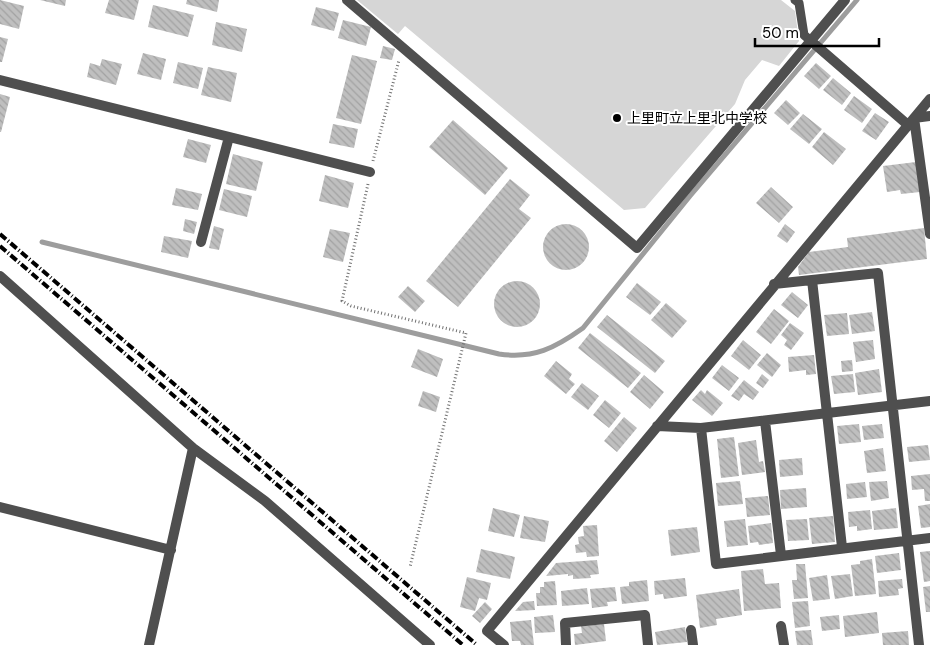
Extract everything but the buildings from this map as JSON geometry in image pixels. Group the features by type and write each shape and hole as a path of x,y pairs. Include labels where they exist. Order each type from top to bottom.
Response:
{"street":[{"path":"347,0 638,248 815,45 845,0"},
{"path":"815,45 911,122 930,234"},
{"path":"0,80 370,172"},
{"path":"504,645 487,631 930,99"},
{"path":"911,122 930,116"},
{"path":"201,242 229,138"},
{"path":"774,284 878,273 919,645"},
{"path":"0,276 193,448 265,501 430,645"},
{"path":"812,280 842,547"},
{"path":"657,426 702,428 930,401"},
{"path":"765,421 781,555"},
{"path":"702,428 716,564 842,547 930,538"},
{"path":"149,645 193,448"},
{"path":"0,508 171,550"},
{"path":"566,645 565,623 645,615 648,645"},
{"path":"781,626 784,645"},
{"path":"691,630 692,645"}],"lane":[{"path":"795,0 799,4 804,35 815,45"}],"path":[{"path":"403,47 370,172 342,301 351,306 466,333 410,567"}],"shaded area":[{"name":"上里町立上里北中学校","path":"357,0 781,0 795,11 799,41 779,66 762,60 745,80 735,104 645,208 624,210 405,26 398,34"}],"waterway":[{"path":"42,242 499,354 523,355 534,353 563,341 583,328 690,196 857,0"}],"railway":[{"path":"0,234 477,645"},
{"path":"0,246 463,645"}],"place":[{"name":"上里町立上里北中学校","path":"617,118"}]}
